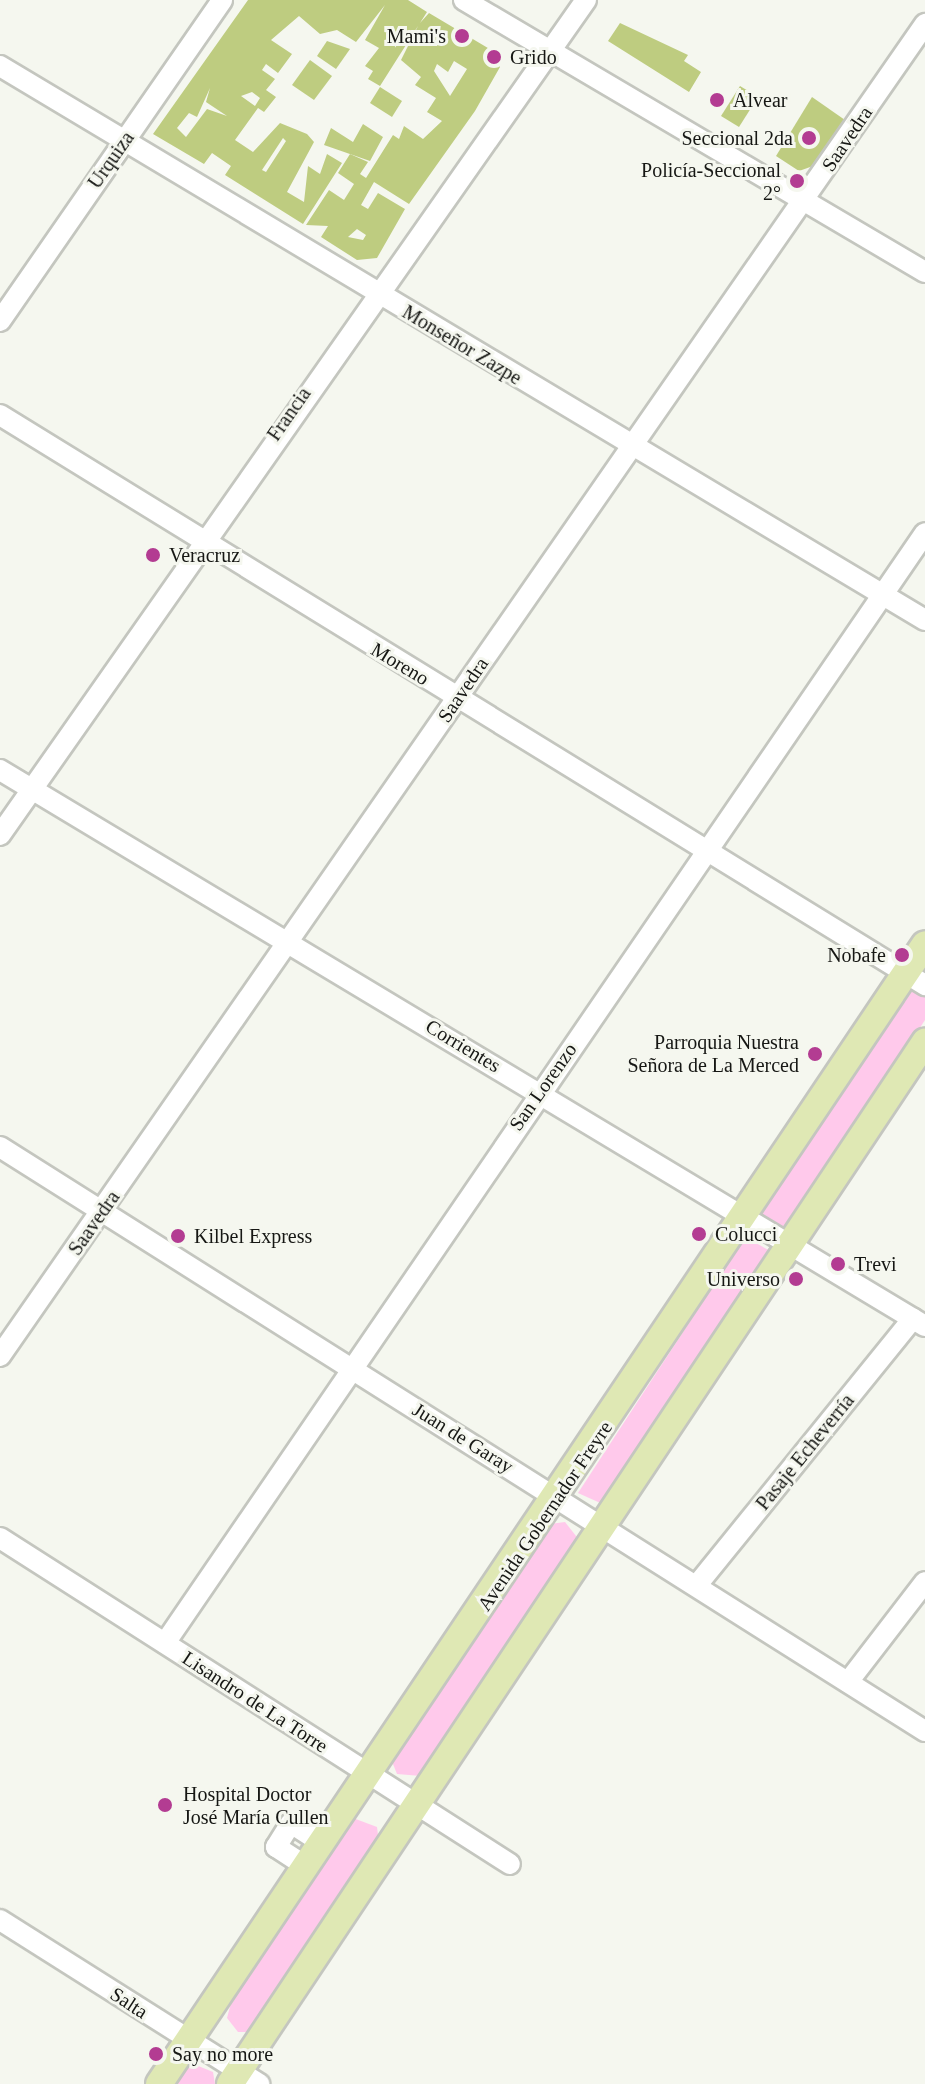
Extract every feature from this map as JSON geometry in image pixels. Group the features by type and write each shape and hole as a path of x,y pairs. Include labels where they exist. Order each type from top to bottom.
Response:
{"main road":[{"name":"Avenida Gobernador Freyre","path":"159,2084 558,1498 743,1218 915,979 925,944"},
{"path":"242,2080 418,1804 925,1042"}],"street":[{"name":"Urquiza","path":"0,321 222,0"},
{"path":"464,0 925,272"},
{"name":"Francia","path":"0,835 199,541 586,0"},
{"name":"Saavedra","path":"0,1356 458,699 630,444 805,200 925,24"},
{"name":"Monseñor Zazpe","path":"0,66 374,293 925,620"},
{"name":"Moreno","path":"0,415 199,541 915,979"},
{"name":"San Lorenzo","path":"165,1643 349,1366 925,533"},
{"name":"Corrientes","path":"0,770 290,941 919,1322"},
{"name":"Juan de Garay","path":"0,1147 925,1731"},
{"name":"Pasaje Echeverría","path":"697,1585 919,1322"},
{"name":"Lisandro de La Torre","path":"0,1538 368,1777 418,1804 510,1864"},
{"path":"848,1682 925,1582"},
{"path":"307,1867 276,1847 291,1823 323,1844"},
{"name":"Salta","path":"0,1920 189,2041 242,2080"}],"shaded area":[{"path":"909,989 925,997 925,1020 787,1231 757,1212"},
{"path":"745,1237 772,1252 607,1506 578,1493"},
{"path":"565,1522 580,1541 421,1776 397,1774 391,1759 550,1524"},
{"path":"353,1818 377,1827 379,1843 255,2032 238,2032 227,2018 231,2003"},
{"path":"191,2063 213,2072 215,2084 172,2084"}],"building":[{"path":"248,0 408,0 427,12 420,23 429,13 498,54 500,67 475,111 409,204 374,182 361,205 368,209 378,193 405,209 377,258 357,260 321,237 328,226 306,225 329,190 344,200 354,184 338,173 350,154 368,162 360,174 366,178 393,135 399,139 404,126 423,139 442,121 427,112 436,98 415,85 421,77 401,60 418,26 380,86 368,79 373,71 365,66 379,48 365,40 385,5 356,42 337,30 320,34 299,16 271,40 292,54 278,73 266,64 262,70 275,79 266,90 276,97 264,112 258,108 235,140 253,152 280,123 307,134 314,142 287,192 304,202 308,166 320,174 327,154 342,163 303,224 225,175 231,166 212,153 204,164 153,134","holes":["454,61 467,69 450,96 434,71 437,64 448,72","210,88 206,102 227,116 207,109 186,137 177,128 189,113 197,117","252,92 260,98 255,106 241,96","283,138 286,141 266,172 262,170","357,229 366,235 363,240 348,237"]},
{"path":"620,23 688,55 684,61 701,72 689,92 608,41"},
{"path":"327,41 350,49 336,69 317,56"},
{"path":"310,60 332,76 314,100 292,85"},
{"path":"740,86 758,97 739,127 721,116"},
{"path":"380,87 402,101 392,117 370,103"},
{"name":"Seccional 2da","path":"812,97 845,120 813,166 799,171 776,156"},
{"path":"363,124 383,137 370,161 324,145 331,128 353,142"}],"place":[{"name":"Mami's","path":"462,36"},
{"name":"Grido","path":"494,57"},
{"name":"Alvear","path":"717,100"},
{"name":"Seccional 2da","path":"809,138"},
{"name":"Policía-Seccional 2°","path":"797,181"},
{"name":"Veracruz","path":"153,555"},
{"name":"Nobafe","path":"902,955"},
{"name":"Parroquia Nuestra Señora de La Merced","path":"815,1054"},
{"name":"Colucci","path":"699,1234"},
{"name":"Kilbel Express","path":"178,1236"},
{"name":"Trevi","path":"838,1264"},
{"name":"Universo","path":"796,1279"},
{"name":"Hospital Doctor José María Cullen","path":"165,1805"},
{"name":"Say no more","path":"156,2054"}]}
